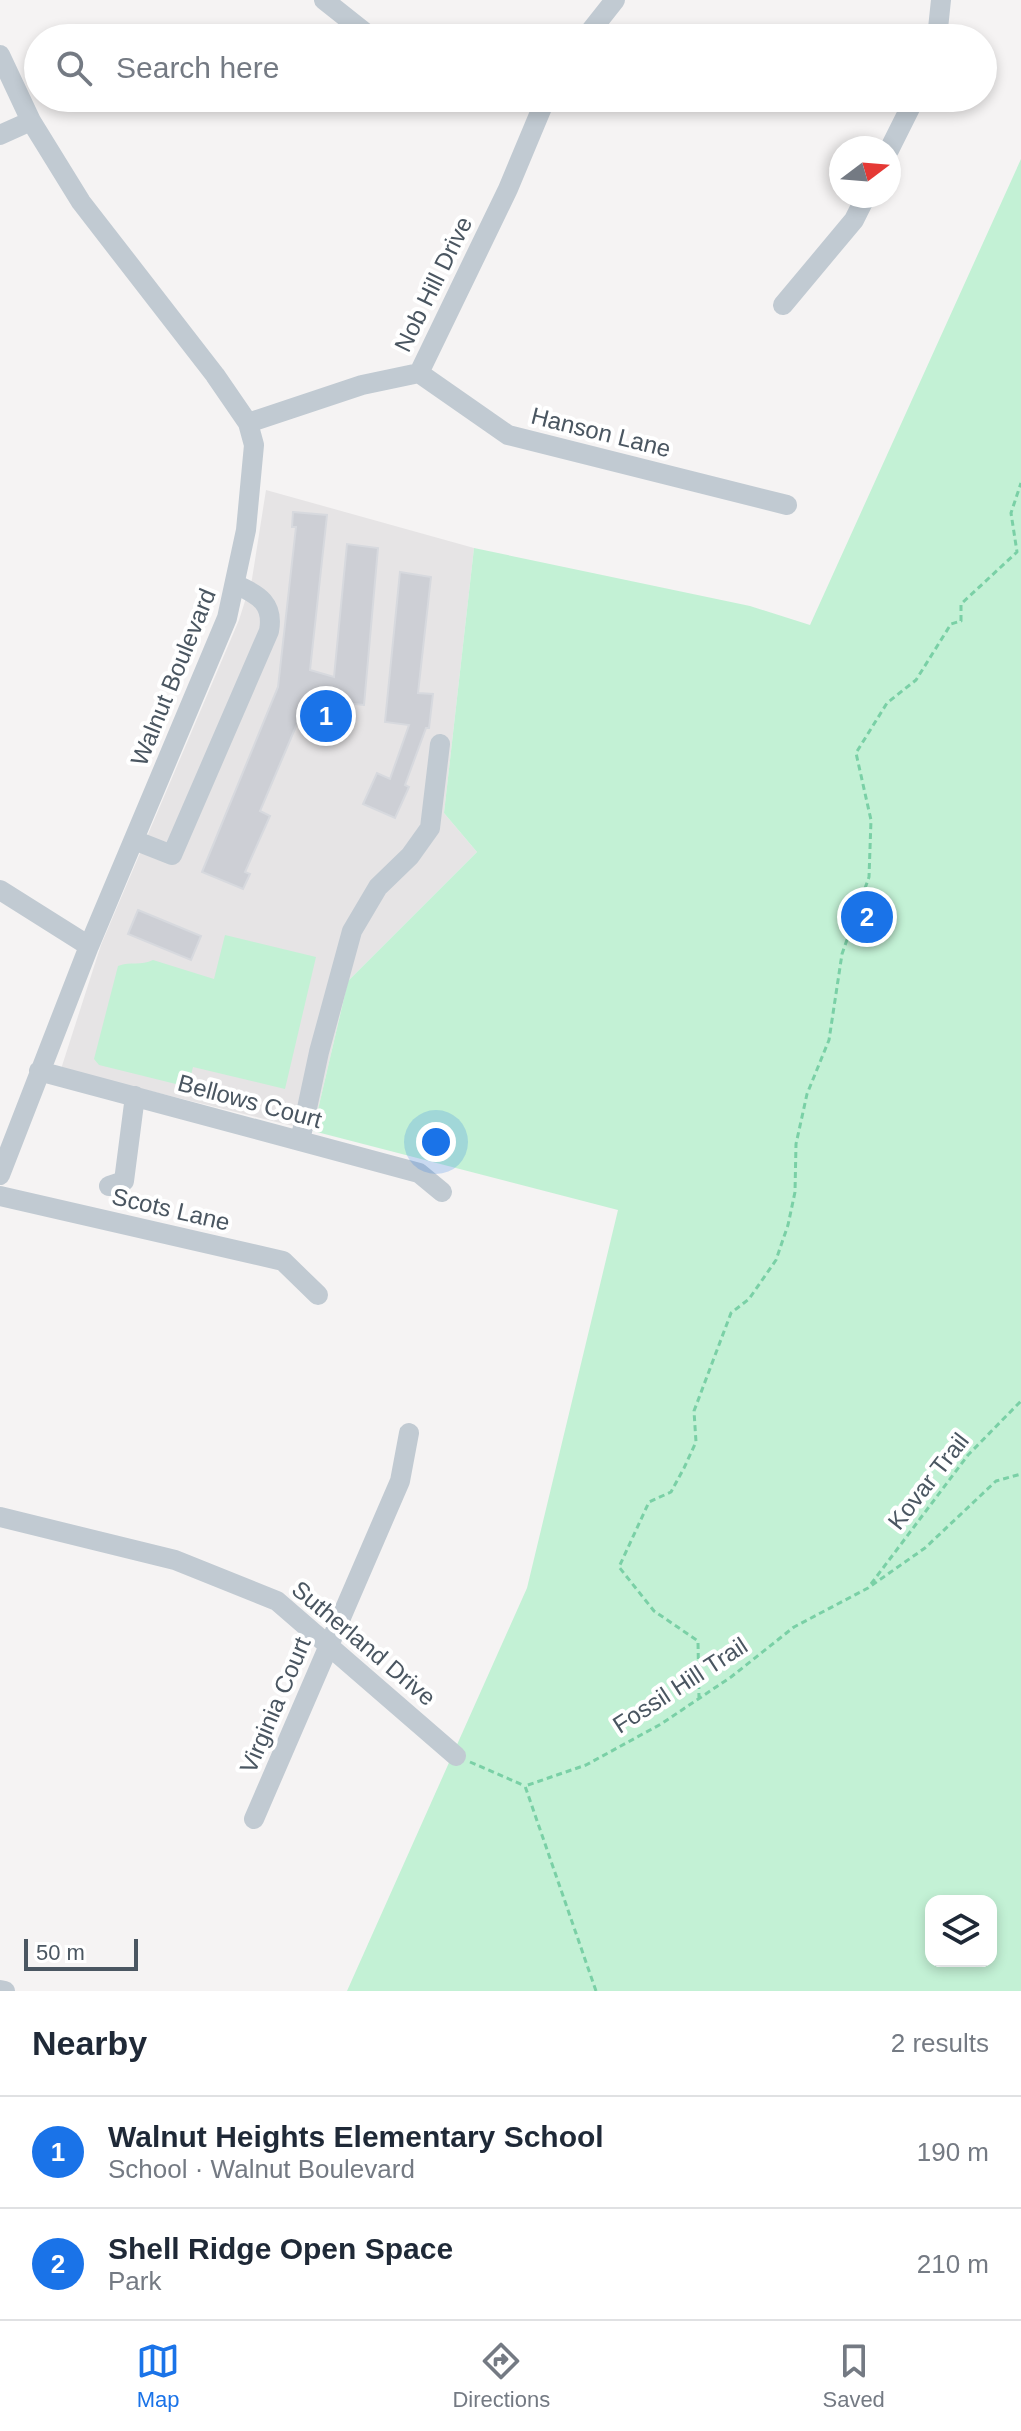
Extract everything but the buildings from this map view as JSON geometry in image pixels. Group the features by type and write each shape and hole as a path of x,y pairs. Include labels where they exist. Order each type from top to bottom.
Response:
{"street":[{"path":"324,0 354,24"},
{"path":"596,24 615,0"},
{"path":"938,24 941,0"},
{"name":"Walnut Boulevard","path":"0,55 24,106"},
{"name":"Walnut Boulevard","path":"0,1175 89,946 227,618 237,585 254,469 254,445 248,423 81,202 27,112"},
{"name":"Nob Hill Drive","path":"248,423 362,385 419,373 508,189 540,112"},
{"path":"896,136 908,112"},
{"path":"0,135 31,121"},
{"path":"783,305 854,220 860,208"},
{"name":"Hanson Lane","path":"419,373 508,435 787,505"},
{"path":"134,840 172,855 269,631 271,618 266,604 257,594 237,585"},
{"path":"300,1141 319,1052 352,931 378,887 410,856 430,828 440,744"},
{"path":"0,890 89,946"},
{"name":"Bellows Court","path":"39,1071 419,1173 442,1192"},
{"path":"109,1186 124,1181 135,1096"},
{"name":"Scots Lane","path":"0,1196 283,1261 318,1295"},
{"name":"Virginia Court","path":"254,1819 400,1481 409,1433"},
{"name":"Sutherland Drive","path":"0,1517 175,1560 277,1601 456,1756"}],"path":[{"path":"699,1699 698,1641 654,1611 619,1567 649,1502 671,1492 684,1468 696,1442 694,1411 731,1313 749,1299 776,1260 788,1225 795,1192 796,1144 807,1094 829,1040 842,954 869,877 871,820 856,753 887,703 916,680 951,624 961,621 961,604 1017,552 1011,513 1021,483"},
{"name":"Kovar Trail","path":"868,1588 968,1455 1021,1401"},
{"name":"Fossil Hill Trail","path":"525,1786 586,1765 699,1699 794,1627 868,1588 925,1548 996,1481 1021,1474"},
{"path":"456,1756 525,1786 596,1991"}],"shaded area":[{"path":"266,490 474,548 444,813 477,852 348,981 313,1131 61,1069 101,945 239,620 252,579"}],"green space":[{"path":"1021,159 1021,1991 347,1991 527,1588 618,1210 313,1131 348,981 477,852 444,813 474,548 750,606 810,625"},
{"path":"225,935 316,957 285,1089 193,1067 188,1087 99,1065 94,1059 118,966 153,960 214,979"}],"place":[{"name":"Walnut Heights Elementary School","path":"326,716"},
{"name":"Shell Ridge Open Space","path":"867,917"}]}
